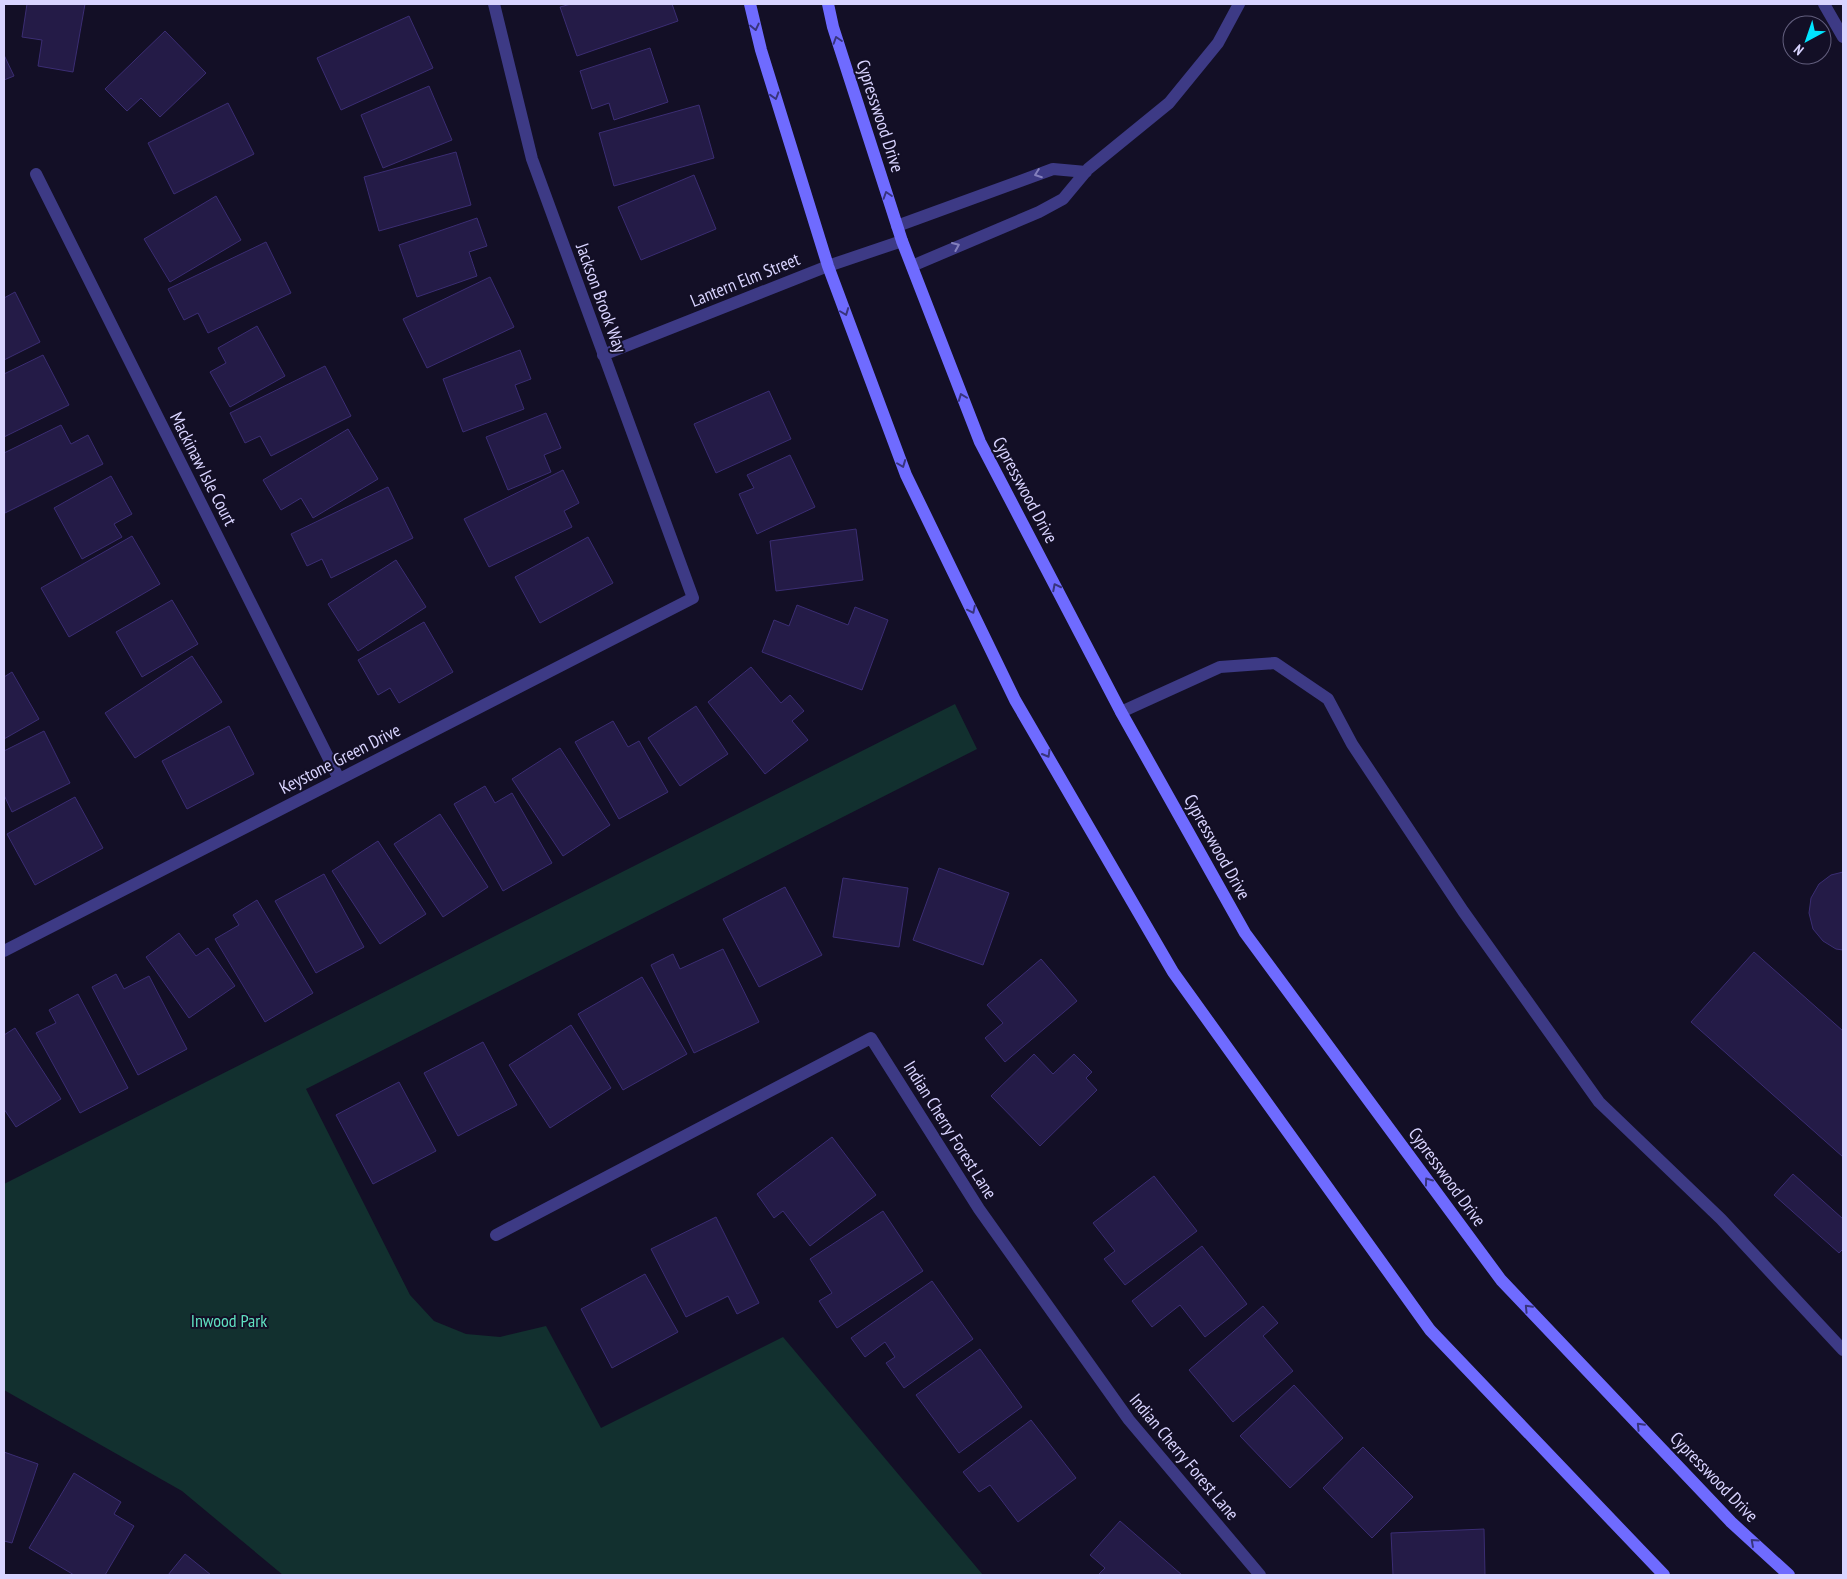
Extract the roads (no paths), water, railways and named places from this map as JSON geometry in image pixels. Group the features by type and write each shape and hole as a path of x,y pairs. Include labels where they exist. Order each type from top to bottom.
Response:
{"main road":[{"path":"750,4 761,50 828,266 906,474 1011,691 1173,972 1430,1330 1664,1575"},
{"name":"Cypresswood Drive","path":"828,4 833,27 902,241 980,442 1121,712 1245,933 1501,1280 1732,1522 1790,1575"}],"street":[{"name":"Jackson Brook Way","path":"494,4 532,159 693,598"},
{"path":"912,266 1039,212 1063,199 1086,172 1169,103 1218,43 1239,4"},
{"path":"1824,4 1843,36"},
{"path":"897,226 1053,169 1086,172"},
{"name":"Mackinaw Isle Court","path":"36,174 339,779"},
{"name":"Lantern Elm Street","path":"603,355 828,266 902,241"},
{"name":"Keystone Green Drive","path":"4,951 693,598"},
{"path":"1121,712 1220,667 1275,663 1328,699 1352,744 1463,911 1599,1102 1720,1219 1843,1350"},
{"name":"Indian Cherry Forest Lane","path":"496,1235 871,1038 979,1208 1128,1420 1260,1575"}],"park label":[{"name":"Inwood Park","path":"229,1321"}]}
